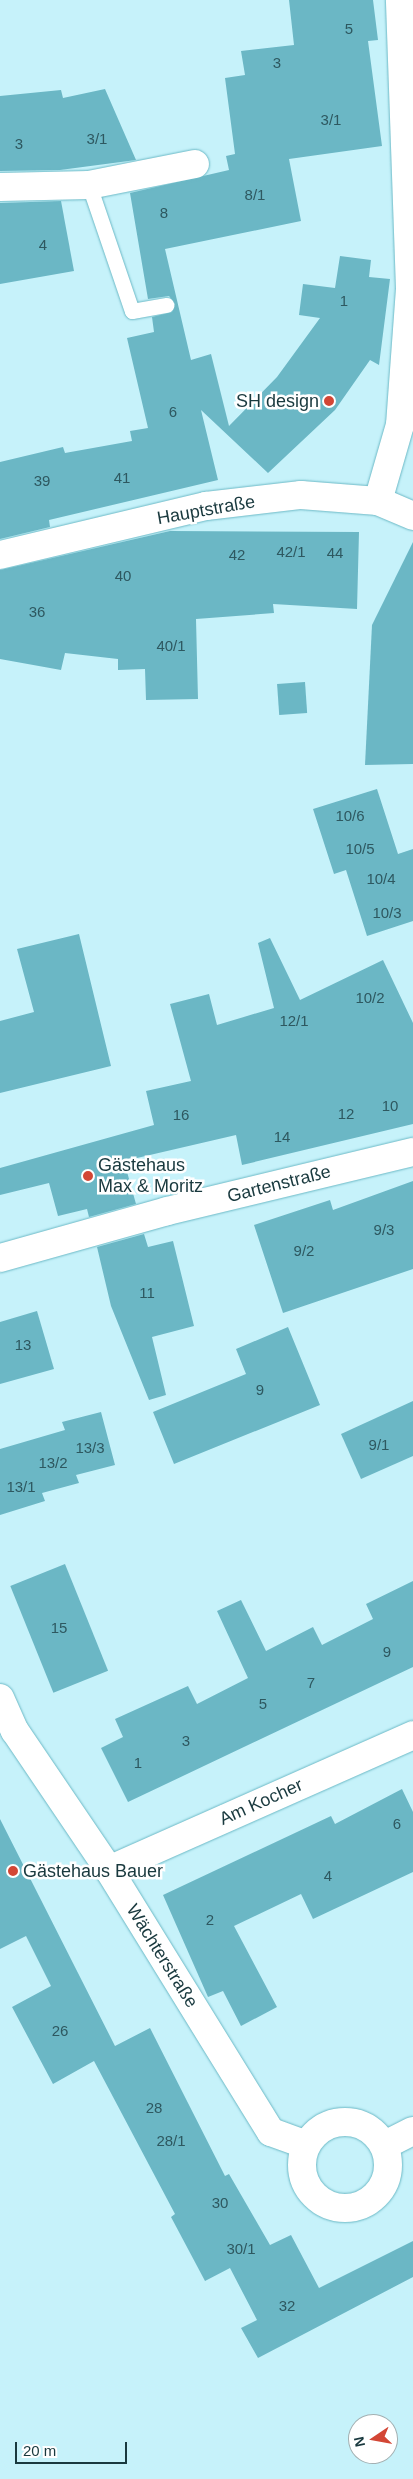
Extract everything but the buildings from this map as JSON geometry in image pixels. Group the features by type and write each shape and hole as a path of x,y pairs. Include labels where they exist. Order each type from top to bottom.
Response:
{"street":[{"path":"378,501 400,425 410,288 400,0"},
{"path":"0,187 89,186 196,164"},
{"name":"Hauptstraße","path":"0,555 206,506 301,495 378,501 413,516"},
{"name":"Gartenstraße","path":"0,1258 413,1152"},
{"name":"Wächterstraße","path":"0,1698 15,1731 109,1870 271,2132 306,2145"},
{"name":"Am Kocher","path":"109,1870 413,1735"},
{"path":"348,2121 368,2127 385,2145 390,2168 382,2192 362,2207 335,2209 316,2198 303,2178 306,2145 320,2129 348,2121"},
{"path":"385,2145 413,2131"}],"lane":[{"path":"89,186 132,311 166,305"}],"place":[{"name":"SH design","path":"329,401"},
{"name":"Gästehaus Max & Moritz","path":"88,1176"},
{"name":"Gästehaus Bauer","path":"13,1871"}]}
